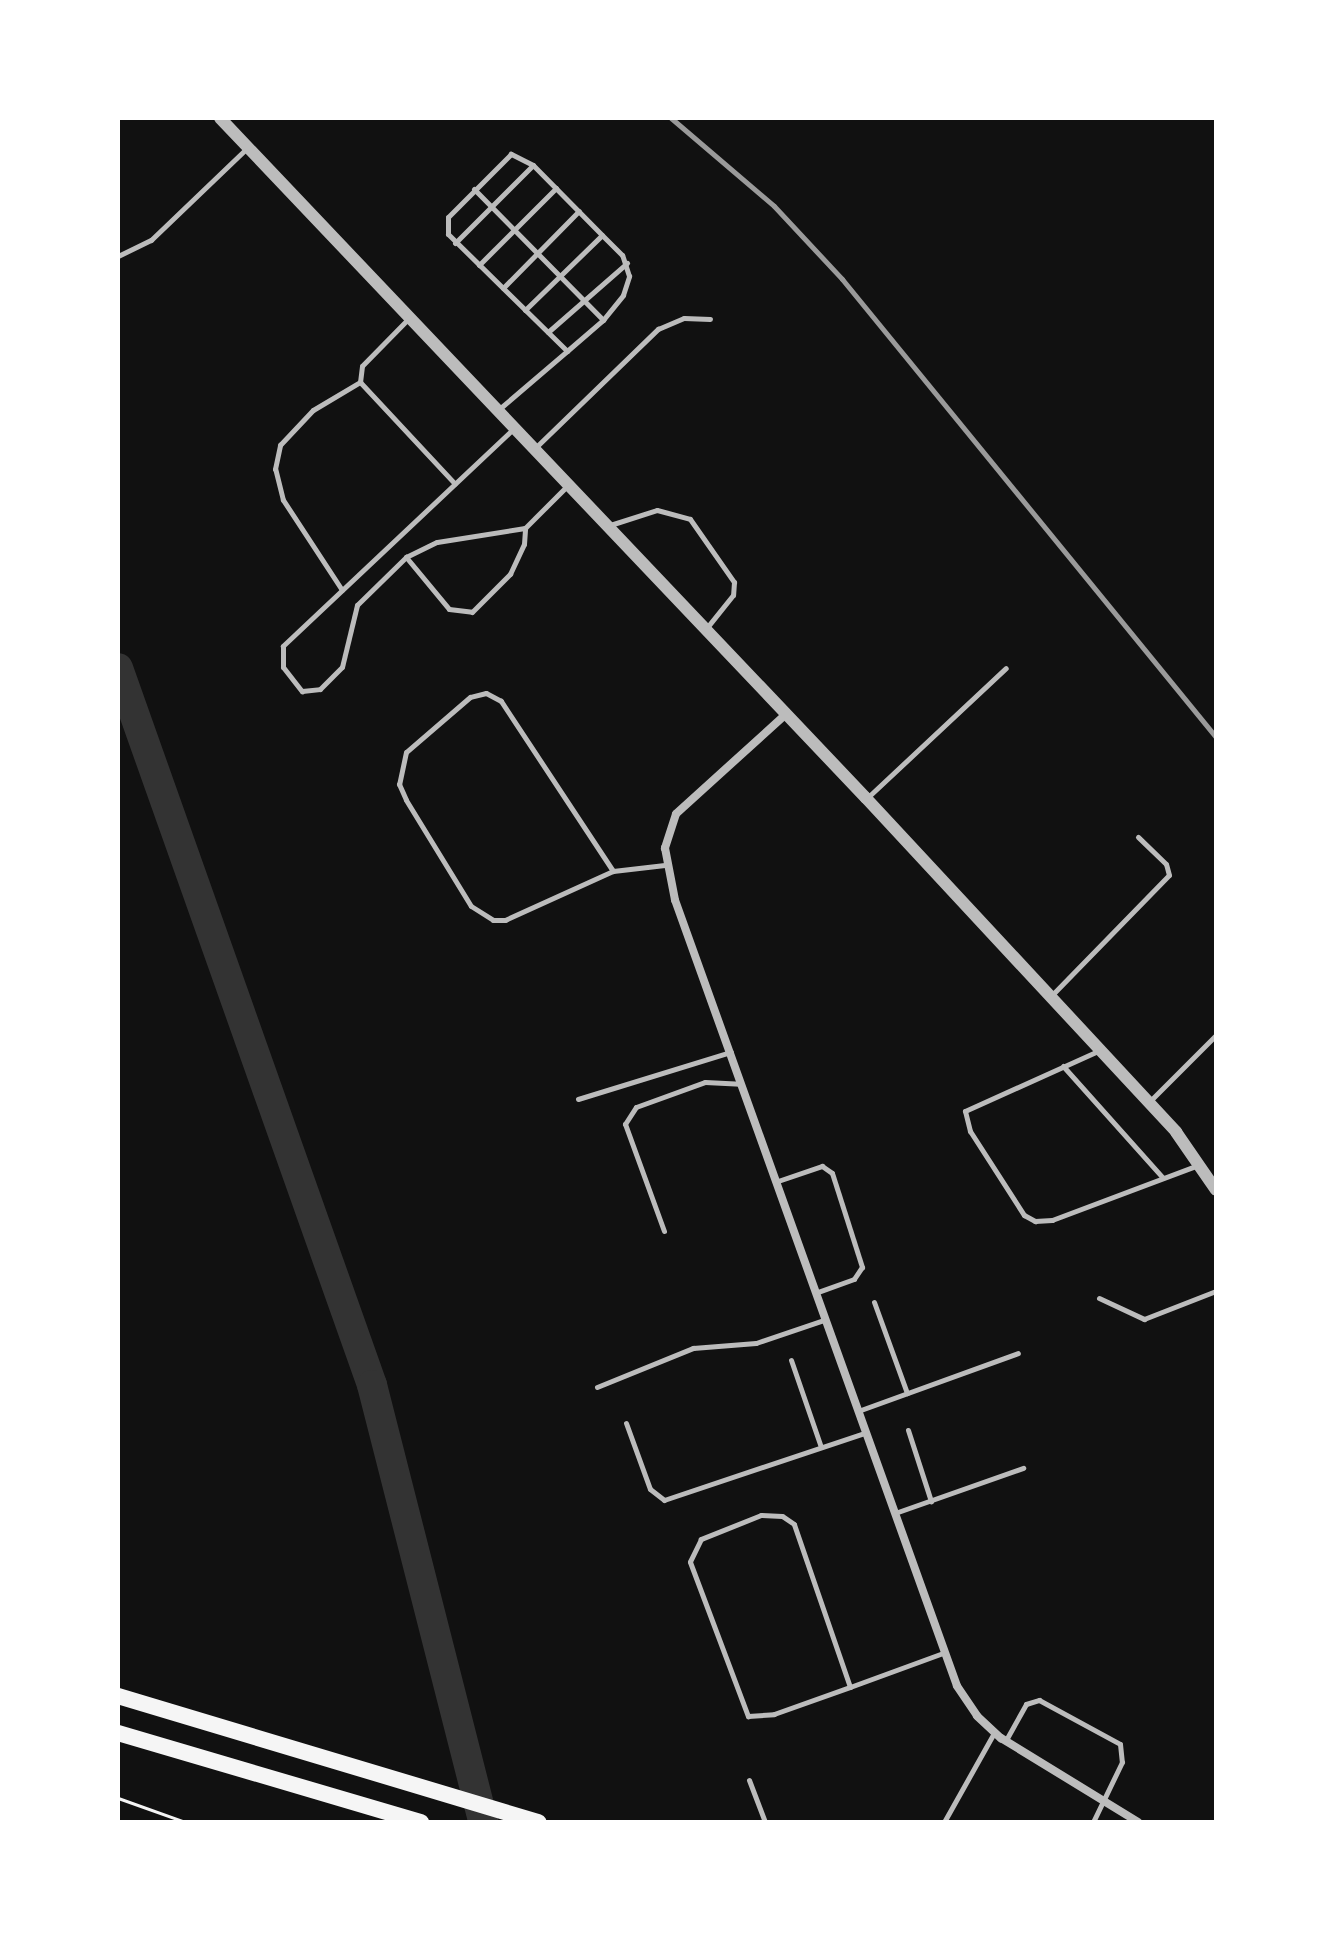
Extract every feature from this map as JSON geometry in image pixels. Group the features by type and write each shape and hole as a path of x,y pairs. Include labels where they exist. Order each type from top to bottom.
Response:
{"main road":[{"path":"118,1696 539,1822"},
{"path":"118,1733 421,1822"}],"street":[{"path":"220,118 866,798 1149,1103 1200,1164 1216,1190"},
{"path":"785,715 676,814 665,865 732,1052 774,1182 943,1653 969,1704 994,1733 1138,1822"}],"lane":[{"path":"118,256 151,240 248,147"},
{"path":"497,411 567,351 603,320 628,286 627,263 533,165 511,154 448,217 455,243 567,351"},
{"path":"455,243 533,165"},
{"path":"479,265 556,188"},
{"path":"474,189 603,320"},
{"path":"503,288 579,211"},
{"path":"525,310 602,235"},
{"path":"548,332 582,299 627,263"},
{"path":"360,382 362,366 409,318"},
{"path":"533,449 658,329 672,320 710,319"},
{"path":"360,382 455,484"},
{"path":"342,590 283,500 275,469 280,445 313,410 360,382"},
{"path":"514,429 279,652 283,667 302,691 320,689 342,667 357,605 406,557 437,542 525,528 568,485"},
{"path":"606,526 657,510 690,519 734,582 733,595 705,630"},
{"path":"406,557 449,609 464,614 478,608 510,574 524,544 525,528"},
{"path":"866,798 1006,668"},
{"path":"613,871 501,701 486,693 470,697 406,752 399,775 406,800 471,906 483,916 505,920 613,871 665,865"},
{"path":"1049,997 1169,875 1166,864 1138,837"},
{"path":"1149,1103 1216,1035"},
{"path":"1099,1050 970,1105 964,1117 1024,1215 1035,1221 1052,1220 1200,1164"},
{"path":"578,1099 732,1052"},
{"path":"1063,1066 1163,1178"},
{"path":"664,1231 625,1124 636,1107 705,1082 741,1084"},
{"path":"774,1182 822,1166 832,1173 862,1267 854,1279 814,1293"},
{"path":"1099,1298 1144,1319 1216,1291"},
{"path":"874,1302 907,1393"},
{"path":"597,1387 693,1348 756,1343 824,1320"},
{"path":"856,1412 1018,1353"},
{"path":"791,1360 821,1447"},
{"path":"626,1423 650,1489 664,1500 864,1433"},
{"path":"908,1430 931,1501"},
{"path":"893,1513 1023,1468"},
{"path":"850,1687 794,1524 782,1516 761,1515 701,1539 690,1562 748,1716 761,1718 850,1687 943,1653"},
{"path":"1006,1741 1026,1704 1039,1700 1117,1741 1124,1756 1093,1822"},
{"path":"944,1822 994,1733"},
{"path":"749,1780 765,1822"}],"path":[{"path":"118,1798 185,1822"}],"waterway":[{"path":"118,668 372,1385 483,1822"}],"railway":[{"path":"671,118 774,206 842,279 1216,737"}]}
